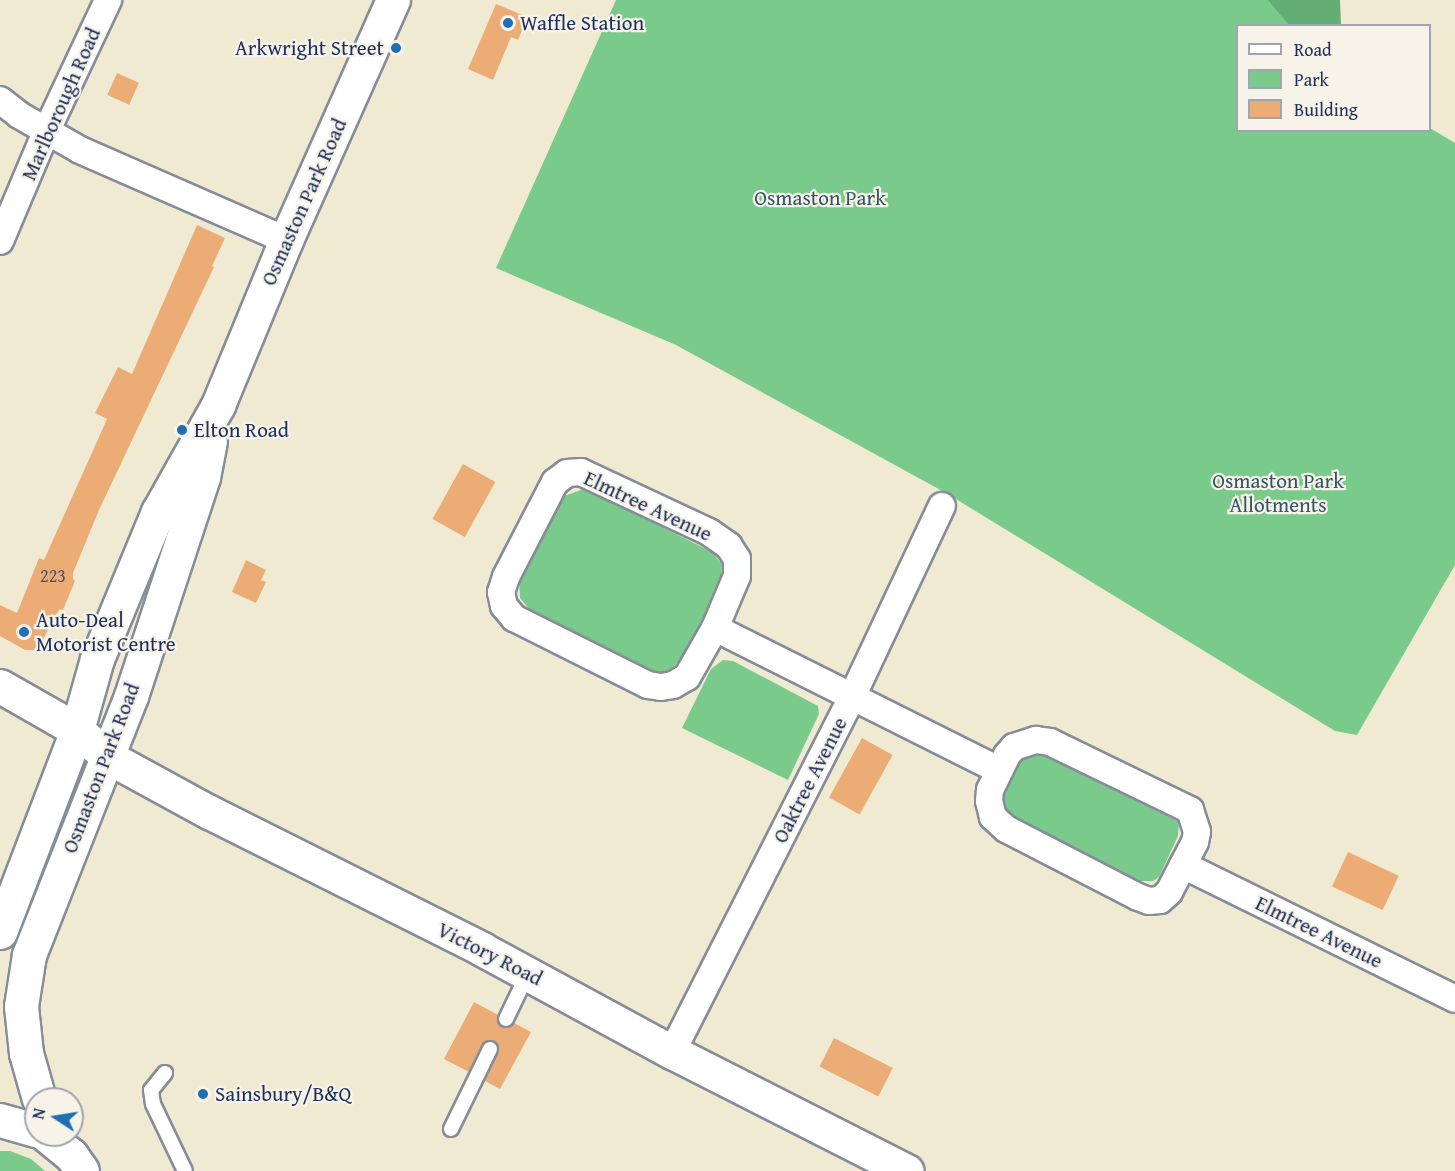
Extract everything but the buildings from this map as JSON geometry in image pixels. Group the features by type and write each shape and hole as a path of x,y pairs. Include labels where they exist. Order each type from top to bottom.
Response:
{"main road":[{"name":"Osmaston Park Road","path":"0,932 13,881 77,730 97,659 158,512 218,405 286,240 393,0"},
{"name":"Osmaston Park Road","path":"36,1087 26,1053 21,1006 29,955 81,817 108,757 203,477 218,405"},
{"path":"0,686 77,730"},
{"name":"Victory Road","path":"77,730 108,757 528,973 672,1052 907,1171"},
{"path":"0,1120 60,1148"}],"street":[{"name":"Marlborough Road","path":"0,241 46,132 108,0"},
{"path":"0,100 46,132 91,155 286,240"},
{"name":"Elmtree Avenue","path":"581,472 709,532 729,546 737,560 737,576 715,628 687,677 673,685 654,686 514,618 504,606 501,592 506,577 555,482 567,473 581,472"},
{"name":"Oaktree Avenue","path":"672,1052 852,697 942,506"},
{"path":"715,628 998,770"},
{"path":"1036,740 1050,742 1190,810 1197,832 1183,865 1168,892 1160,900 1149,901 1138,897 999,823 990,810 989,801 998,770 1014,747 1036,740"},
{"name":"Elmtree Avenue","path":"1183,865 1455,999"}],"lane":[{"path":"506,1019 528,973"},
{"path":"451,1129 490,1049"},
{"path":"165,1073 151,1090 153,1104 185,1171"}],"green space":[{"path":"616,0 1271,0 1288,24 1236,24 1236,132 1431,132 1431,129 1455,143 1455,565 1357,735 1335,731 946,493 676,345 496,268"},
{"path":"1268,0 1340,0 1341,24 1288,24"},
{"path":"588,490 702,547 715,555 722,565 721,584 681,658 671,670 655,674 635,666 530,610 520,598 519,579 559,503 564,496"},
{"path":"723,660 733,661 818,706 819,714 788,780 682,728 711,669"},
{"path":"1041,754 1179,822 1178,836 1159,877 1153,881 1137,881 1014,818 1007,810 1002,793 1013,766 1026,758"},
{"path":"0,1151 10,1151 31,1159 45,1171 0,1171"}],"place":[{"name":"Waffle Station","path":"508,23"},
{"name":"Arkwright Street","path":"396,48"},
{"name":"Elton Road","path":"182,430"},
{"name":"Auto-Deal Motorist Centre","path":"24,632"},
{"name":"Sainsbury/B&Q","path":"203,1094"}],"park label":[{"name":"Osmaston Park","path":"820,198"},
{"name":"Osmaston Park Allotments","path":"1278,493"}]}
